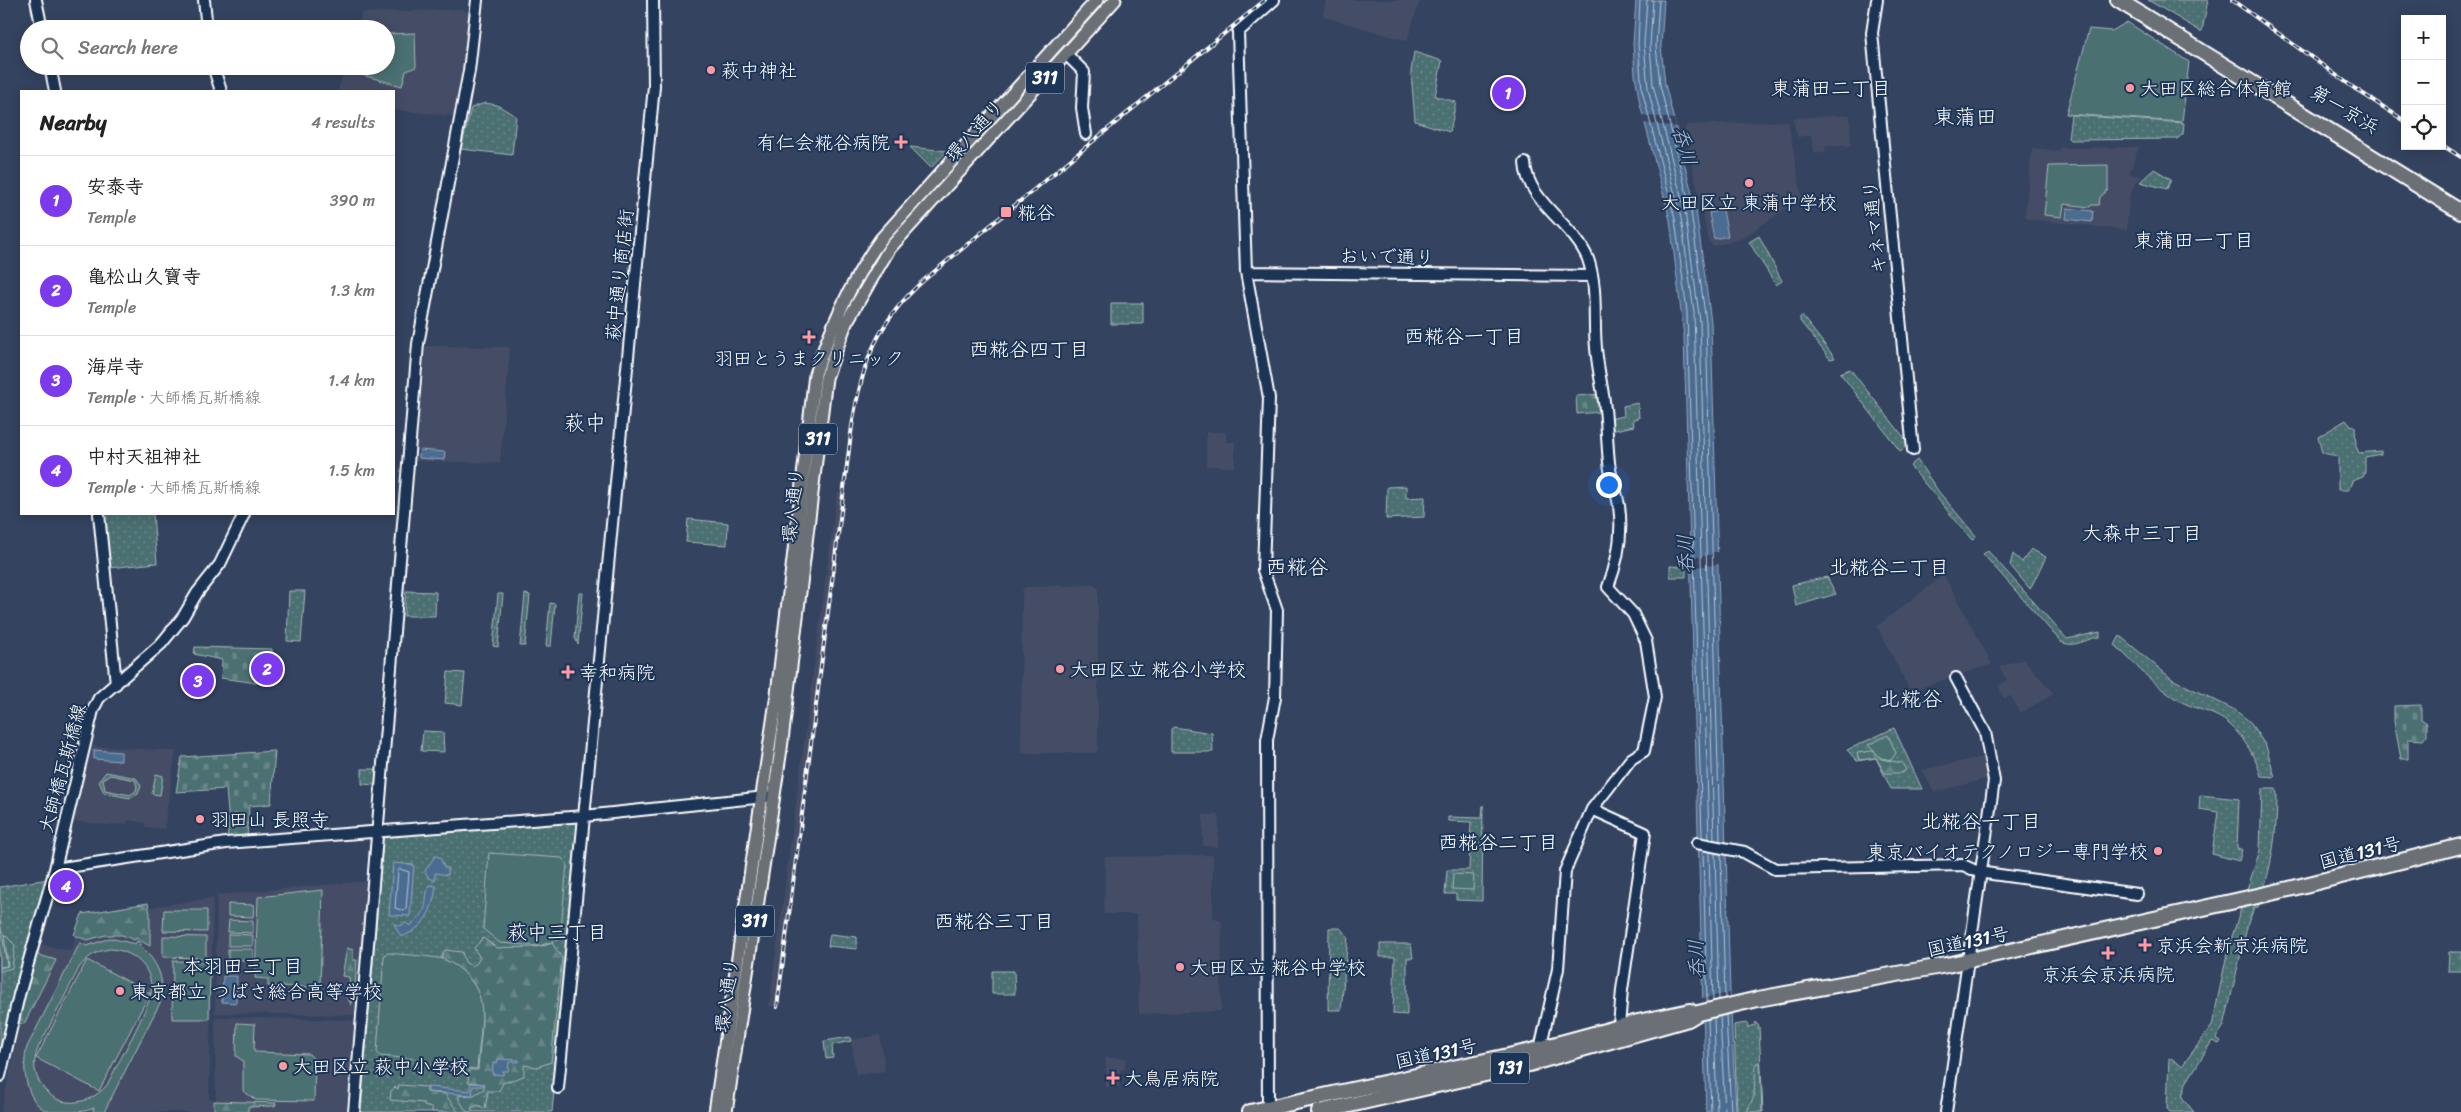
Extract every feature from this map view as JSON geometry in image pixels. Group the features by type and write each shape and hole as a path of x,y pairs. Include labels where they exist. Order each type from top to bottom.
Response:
{"highway":[{"name":"第一京浜","path":"2118,0 2461,212"},
{"name":"第一京浜","path":"2132,0 2461,203"},
{"name":"国道131号","path":"1318,1112 1582,1050 1688,1019 1700,1012 1730,1005 1968,960 2265,894 2461,846"},
{"name":"国道131号","path":"1268,1110 1540,1049 1686,1010 1700,1012"},
{"name":"131","path":"1250,1112 1268,1110"}],"main road":[{"name":"環八通り","path":"726,1112 768,796 778,684 815,374 838,316 868,257 881,239 1097,0"},
{"name":"環八通り","path":"715,1112 768,796 788,692 826,378 834,353 846,323 889,250 1115,0"}],"street":[{"path":"36,0 40,20"},
{"path":"204,0 206,20"},
{"path":"354,1112 418,344 469,72 477,0"},
{"name":"萩中通り商店街","path":"558,1088 654,86 653,0"},
{"path":"1268,1110 1267,740 1276,697 1277,610 1263,570 1269,398 1246,272 1238,32 1274,0"},
{"name":"キネマ通り","path":"1877,0 1872,33 1913,450"},
{"path":"1066,54 1084,72 1082,108 1086,134"},
{"path":"52,75 55,90"},
{"path":"216,75 221,90"},
{"path":"1525,163 1528,182 1577,238 1587,259 1592,276 1596,304 1595,336 1606,411 1609,464 1619,505 1618,563 1608,587 1633,614 1646,641 1654,697 1644,751 1631,759 1592,809 1564,871 1558,969 1540,1049"},
{"name":"おいで通り","path":"1246,272 1592,276"},
{"path":"99,515 116,684"},
{"name":"大師橋瓦斯橋線","path":"0,1076 19,995 54,868 93,710 99,698 161,644 183,616 197,593 220,564 244,515"},
{"path":"1946,1112 1994,776 1985,732 1956,678"},
{"path":"54,868 226,843 584,816 768,796"},
{"path":"1592,809 1645,833 1622,990 1619,1027"},
{"path":"1697,843 1744,852 1775,869 1963,865 1981,872 2137,894"}],"shaded area":[{"path":"1326,0 1420,0 1407,41 1325,17 1323,13"},
{"path":"463,9 469,14 457,116 395,110 395,90 338,90 342,75 395,75 395,20 360,20 362,13"},
{"path":"1850,115 1851,146 1825,146 1826,151 1815,154 1811,135 1797,137 1793,119 1795,118"},
{"name":"大田区立 東蒲中学校","path":"1788,121 1802,198 1741,239 1713,246 1709,242 1684,130 1687,125"},
{"path":"2139,147 2129,174 2142,176 2135,184 2129,198 2127,230 2027,219 2025,215 2032,148 2059,151 2060,148"},
{"path":"426,346 508,347 510,349 500,463 415,461"},
{"path":"1206,432 1226,432 1226,442 1235,442 1235,467 1206,466"},
{"path":"837,493 846,494 779,1007 769,1006"},
{"path":"1944,575 1992,664 1910,691 1877,626"},
{"name":"大田区立 糀谷小学校","path":"1093,585 1098,588 1098,750 1096,753 1023,753 1021,748 1022,589 1025,587"},
{"path":"2024,659 2054,694 2020,713 2011,696 2004,699 1998,686 2007,680 1999,667"},
{"path":"90,746 176,751 164,829 145,827 145,823 128,820 127,824 107,825 71,821"},
{"path":"1986,756 1990,778 1934,792 1922,770"},
{"path":"1203,815 1219,815 1218,847 1203,846"},
{"name":"大田区立 糀谷中学校","path":"1213,855 1213,917 1222,922 1221,1011 1139,1014 1137,914 1104,914 1105,857"},
{"path":"367,881 356,1015 215,1013 217,895"},
{"name":"東京都立 つばさ総合高等学校","path":"213,898 209,1099 213,1099 213,1112 1,1112 38,944 71,951 81,917"},
{"name":"大田区立 萩中小学校","path":"215,1017 354,1020 347,1112 216,1112"},
{"path":"880,1035 885,1071 856,1075 851,1040"},
{"name":"大鳥居病院","path":"1106,1058 1126,1058 1125,1070 1120,1070 1119,1087 1106,1087"}],"green space":[{"path":"2148,0 2208,0 2202,31 2200,31"},
{"name":"大田区総合体育館","path":"2127,22 2189,62 2182,122 2066,114 2089,29 2112,31"},
{"path":"415,33 416,67 406,71 402,86 362,75 395,75 395,34"},
{"path":"1414,52 1442,61 1435,96 1456,102 1450,132 1415,121 1411,72"},
{"path":"485,103 497,105 516,116 512,155 461,149 471,108"},
{"path":"2071,115 2184,123 2183,134 2177,139 2070,140 2068,138"},
{"path":"910,147 947,151 931,168"},
{"path":"2108,165 2108,190 2100,197 2099,205 2091,205 2090,207 2064,204 2062,217 2044,215 2049,166"},
{"path":"2154,169 2171,179 2167,189 2140,182"},
{"path":"1759,236 1782,281 1776,285 1749,242"},
{"path":"1111,303 1143,303 1143,324 1111,324"},
{"path":"1802,316 1835,358 1830,359 1800,321"},
{"path":"1850,369 1909,445 1900,451 1840,373"},
{"path":"1600,394 1601,412 1577,414 1576,396"},
{"path":"1638,403 1639,418 1633,419 1634,426 1610,431 1609,419 1624,416 1623,406"},
{"path":"2346,420 2350,425 2355,426 2356,446 2359,453 2381,451 2381,454 2365,457 2363,477 2352,481 2349,490 2338,490 2338,456 2322,453 2318,437"},
{"path":"1917,460 1939,492 1976,536 1972,540 1910,466"},
{"path":"1406,486 1406,498 1425,497 1424,517 1386,519 1387,487"},
{"path":"103,515 153,515 157,563 108,568"},
{"path":"688,519 728,523 727,545 686,542"},
{"path":"2031,549 2046,557 2030,589 2010,565 2013,554 2022,562"},
{"path":"1988,551 2067,639 2100,632 2100,637 2076,644 2061,642 1983,554"},
{"path":"1670,566 1686,567 1686,577 1670,577"},
{"path":"1827,577 1836,594 1796,606 1792,585"},
{"path":"289,591 305,591 301,642 287,641"},
{"path":"406,591 436,592 435,616 404,616"},
{"path":"579,593 583,593 578,644 575,638"},
{"path":"498,594 503,594 498,647 493,646"},
{"path":"525,594 530,595 525,646 520,646"},
{"path":"550,603 555,604 551,646 546,646"},
{"path":"2120,636 2172,679 2235,710 2249,721 2266,746 2275,777 2261,776 2256,761 2247,745 2224,720 2178,700 2153,682 2115,645"},
{"path":"195,647 272,649 272,660 260,659 257,683 221,678 222,660 194,654"},
{"path":"448,672 465,673 462,705 445,703"},
{"path":"2421,705 2421,719 2427,723 2427,735 2423,740 2408,739 2408,759 2401,759 2394,721 2394,706"},
{"path":"1174,727 1212,733 1213,752 1171,752 1171,729"},
{"path":"1894,728 1922,789 1891,789 1876,758 1857,761 1847,750"},
{"path":"423,731 443,732 444,752 421,751"},
{"path":"1888,735 1896,753 1891,760 1881,758 1868,745"},
{"path":"275,751 271,804 249,806 247,837 227,839 229,824 226,789 176,792 182,757"},
{"path":"1872,751 1879,755 1881,759 1902,763 1906,770 1901,773 1885,773 1876,758 1859,760 1857,753"},
{"path":"362,769 378,769 376,785 362,784"},
{"path":"106,772 136,778 141,786 138,794 130,798 104,793 99,781","holes":["110,775 135,780 136,791 130,795 105,790 103,779"]},
{"path":"156,774 163,776 160,795 152,794"},
{"path":"2262,789 2276,789 2277,794 2273,851 2258,907 2254,908 2248,923 2224,1026 2216,1038 2221,1041 2219,1044 2212,1041 2186,1083 2182,1097 2194,1112 2170,1112 2167,1109 2169,1058 2182,1066 2212,1026 2228,949 2260,850"},
{"path":"2200,795 2239,799 2237,849 2242,850 2239,861 2212,854 2218,812 2199,809"},
{"path":"1483,805 1482,901 1456,900 1456,894 1445,894 1447,870 1469,870 1471,822 1448,821 1448,817 1482,818"},
{"path":"579,820 552,1112 361,1112 383,838 385,834"},
{"path":"489,853 562,858 567,864 560,939 539,946 500,943 483,929"},
{"path":"1453,874 1474,875 1473,890 1452,889"},
{"path":"48,879 0,1061 0,887"},
{"path":"323,890 320,987 268,986 268,979 255,978 258,897"},
{"path":"148,903 150,946 136,938 135,940 122,935 106,935 87,940 74,935 82,914"},
{"path":"228,904 254,905 253,917 228,916"},
{"path":"164,910 207,910 207,932 163,931"},
{"path":"229,920 253,921 253,933 228,932"},
{"path":"0,921 7,966 0,967"},
{"path":"1329,928 1340,928 1348,937 1341,1010 1328,1010"},
{"path":"4,934 15,945 12,968 0,971 0,968 8,966"},
{"path":"228,934 253,935 253,946 228,946"},
{"path":"830,934 857,937 857,949 828,946"},
{"path":"163,936 206,937 206,958 163,957"},
{"path":"110,938 135,944 137,941 141,943 139,946 156,964 159,971 162,995 160,1003 104,1112 93,1112 94,1108 81,1112 51,1112 43,1109 31,1095 25,1075 25,1055 27,1047 80,943 87,946","holes":["118,950 140,961 149,974 151,991 145,1011 107,1085 94,1096 83,1101 66,1102 59,1100 47,1092 38,1080 35,1066 38,1048 82,964 100,951"]},
{"path":"483,938 497,948 532,947 552,943 562,958 551,1062 537,1067 524,1065 524,1076 503,1083 499,1091 488,1091 485,1109 478,1105 472,1108 472,1112 467,1112 459,1100 459,1095 472,1096 484,1089 484,1084 468,1082 469,1070 478,1070 482,1020 481,1005 470,979 458,968 441,958 445,950 462,952 465,962 471,966 476,964 480,958 474,948"},
{"path":"1380,944 1411,944 1413,958 1407,958 1407,1015 1393,1014 1395,957 1380,957"},
{"path":"347,948 353,950 353,960 357,960 354,999 352,999 351,1005 347,996 345,996 345,989 350,988 349,977 342,976"},
{"path":"228,949 253,949 253,960 228,960"},
{"path":"2449,952 2461,952 2461,971 2448,971"},
{"path":"387,953 438,958 453,964 466,974 476,988 482,1010 477,1069 417,1064 416,1059 380,1056 377,1052 384,956"},
{"path":"35,954 56,960 24,1024 18,1023"},
{"path":"87,960 150,993 99,1091 36,1058"},
{"path":"173,961 210,962 209,1019 172,1019"},
{"path":"992,971 1014,971 1015,994 992,994"},
{"path":"1755,1022 1759,1026 1763,1112 1737,1112 1734,1025 1747,1023 1748,1027 1755,1025"},
{"path":"237,1023 255,1024 254,1052 309,1054 315,1060 314,1101 256,1100 243,1091 243,1061 236,1056"},
{"path":"850,1037 851,1041 832,1045 833,1058 826,1059 824,1041"},
{"path":"1756,1063 1760,1063 1762,1112 1747,1112 1754,1096"},
{"path":"399,1085 427,1087 427,1092 445,1094 458,1112 432,1112 432,1108 424,1106 424,1103 390,1100 391,1091 395,1087 398,1089"},
{"path":"214,1101 276,1103 275,1106 248,1107 248,1112 214,1112"}],"water":[{"path":"1636,0 1664,0 1661,46 1665,84 1696,210 1711,322 1730,993 1736,1112 1706,1112 1684,337 1670,220 1640,104 1635,75 1633,44"},
{"path":"2067,208 2093,211 2092,222 2066,219"},
{"path":"1723,210 1728,236 1714,239 1709,213"},
{"path":"420,450 445,452 444,460 419,458"},
{"path":"94,750 121,752 121,761 94,759"},
{"path":"435,856 440,857 444,867 448,869 448,875 435,873 435,881 428,877 425,871"},
{"path":"393,863 414,865 410,916 389,915"},
{"path":"429,885 436,886 430,910 416,929 401,937 394,924 400,926 406,923 410,926 417,920 424,911"},
{"path":"223,976 237,976 236,1003 222,1002"},
{"path":"498,1059 519,1060 519,1062 509,1062 508,1071 503,1071 503,1075 492,1074 493,1063 497,1063"},
{"path":"471,1083 484,1084 483,1086 473,1086 472,1095 428,1092 428,1087 470,1091"}],"pier":[{"path":"1642,115 1674,119 1676,127 1644,123"},
{"path":"1712,552 1719,552 1719,564 1697,567 1689,571 1689,558 1711,555"},
{"path":"1730,993 1731,1014 1703,1021 1702,998"}],"railway":[{"path":"777,1007 852,426 861,383 874,346 894,312 924,280 1265,0"},
{"path":"2232,0 2354,88 2401,118"},
{"path":"2446,148 2461,157"}],"place":[{"name":"萩中神社","path":"711,70"},
{"name":"大田区総合体育館","path":"2130,88"},
{"name":"安泰寺","path":"1508,93"},
{"name":"有仁会糀谷病院","path":"901,142"},
{"name":"大田区立 東蒲中学校","path":"1749,183"},
{"name":"糀谷","path":"1006,212"},
{"name":"羽田とうまクリニック","path":"809,337"},
{"name":"亀松山久寶寺","path":"267,669"},
{"name":"大田区立 糀谷小学校","path":"1060,669"},
{"name":"幸和病院","path":"568,672"},
{"name":"海岸寺","path":"198,681"},
{"name":"羽田山 長照寺","path":"200,819"},
{"name":"東京バイオテクノロジー専門学校","path":"2158,851"},
{"name":"中村天祖神社","path":"66,886"},
{"name":"京浜会新京浜病院","path":"2145,945"},
{"name":"京浜会京浜病院","path":"2108,953"},
{"name":"大田区立 糀谷中学校","path":"1180,967"},
{"name":"東京都立 つばさ総合高等学校","path":"120,991"},
{"name":"大田区立 萩中小学校","path":"283,1066"},
{"name":"大鳥居病院","path":"1113,1078"}],"district":[{"name":"東蒲田二丁目","path":"1831,88"},
{"name":"東蒲田","path":"1965,117"},
{"name":"東蒲田一丁目","path":"2194,240"},
{"name":"西糀谷一丁目","path":"1464,336"},
{"name":"西糀谷四丁目","path":"1029,349"},
{"name":"萩中","path":"585,423"},
{"name":"大森中三丁目","path":"2142,533"},
{"name":"西糀谷","path":"1297,567"},
{"name":"北糀谷二丁目","path":"1889,567"},
{"name":"北糀谷","path":"1911,699"},
{"name":"北糀谷一丁目","path":"1981,821"},
{"name":"西糀谷二丁目","path":"1498,842"},
{"name":"西糀谷三丁目","path":"994,921"},
{"name":"萩中三丁目","path":"557,932"},
{"name":"本羽田三丁目","path":"243,966"}],"water label":[{"name":"呑川","path":"1685,146"},
{"name":"呑川","path":"1685,554"},
{"name":"呑川","path":"1696,959"}]}
